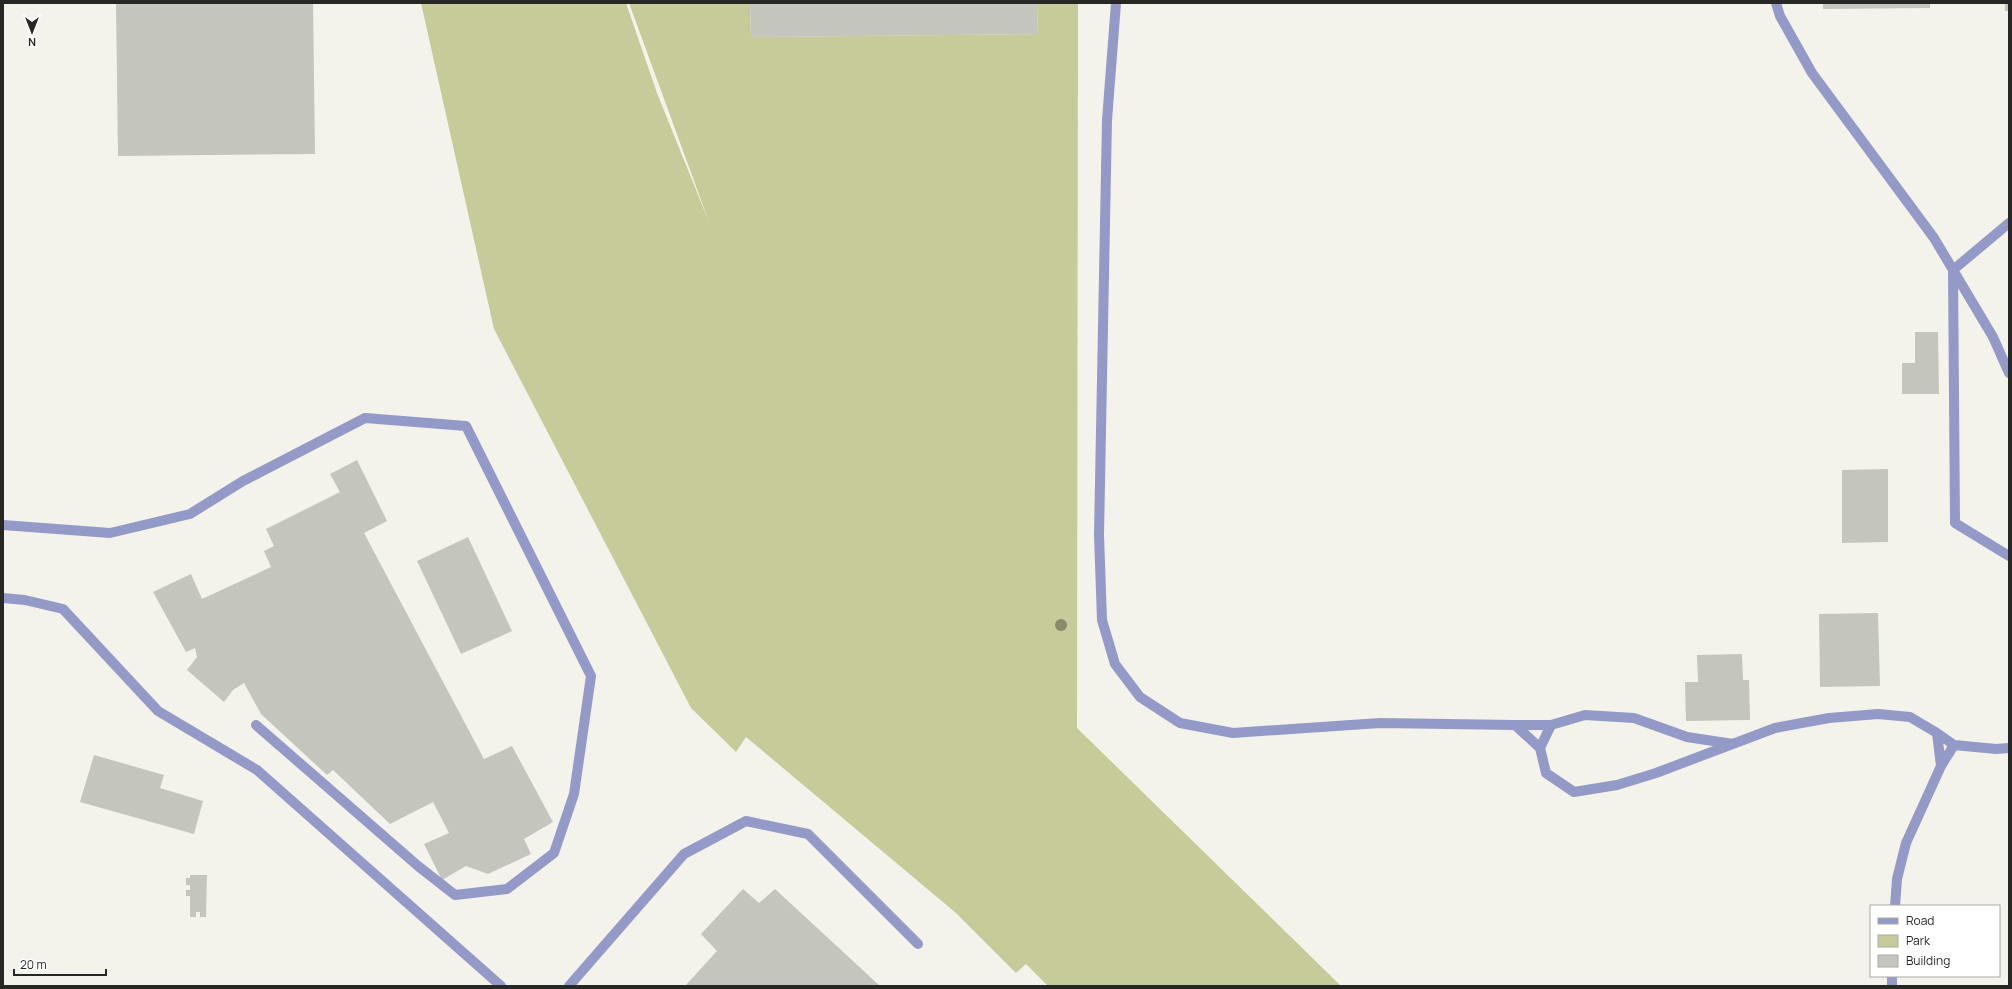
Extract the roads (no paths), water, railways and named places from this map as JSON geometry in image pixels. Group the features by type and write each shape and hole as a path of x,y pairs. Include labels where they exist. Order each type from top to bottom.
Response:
{"lane":[{"path":"1116,3 1107,120 1099,535 1102,620 1115,664 1140,697 1180,723 1233,733 1380,723 1552,725 1585,714 1634,718 1687,738 1732,744"},
{"path":"1776,3 1780,16 1812,73 1934,238 1993,337 2009,373"},
{"path":"1953,270 2009,223"},
{"path":"1953,270 1955,523 2009,556"},
{"path":"3,525 110,533 190,514 242,481 365,418 466,426 591,676 574,794 554,852 507,889 455,895 418,866 256,725"},
{"path":"3,598 25,600 63,609 158,711 258,770 501,986"},
{"path":"1515,725 1540,748 1546,773 1574,792 1618,785 1775,728 1829,718 1878,714 1910,717 1954,745 1996,749 2009,748"},
{"path":"1540,748 1552,725"},
{"path":"1937,733 1941,766"},
{"path":"1895,905 1898,879 1906,843 1941,766 1954,745"},
{"path":"569,986 684,854 746,822 808,834 918,944"}]}
